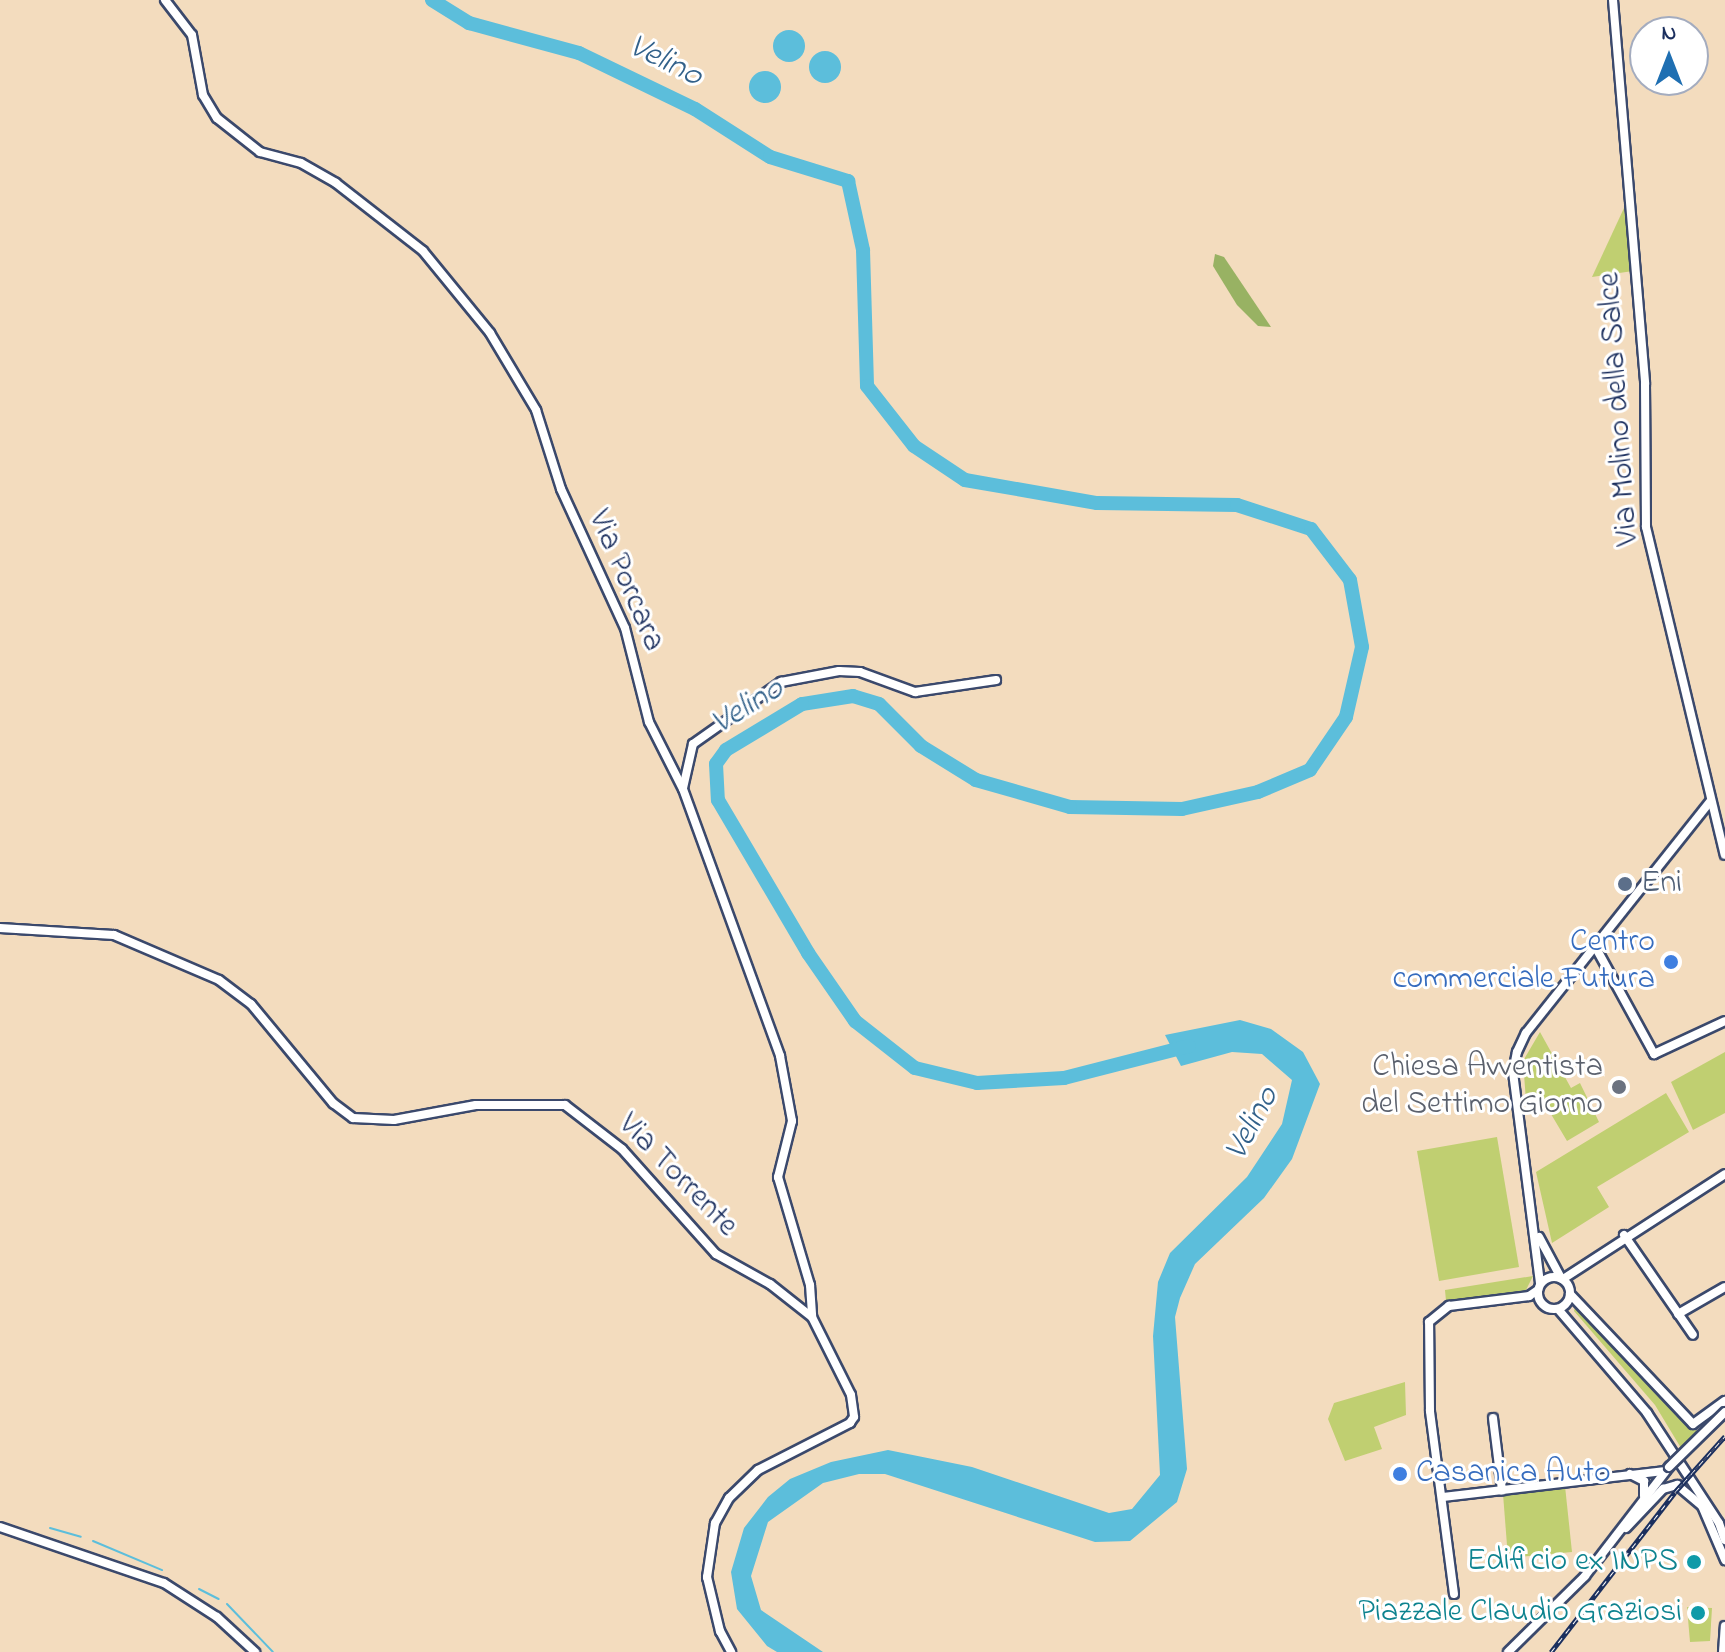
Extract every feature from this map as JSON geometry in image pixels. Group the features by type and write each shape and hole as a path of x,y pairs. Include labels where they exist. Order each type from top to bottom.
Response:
{"street":[{"name":"Via Porcara","path":"165,0 192,35 203,95 217,118 260,152 312,169 391,224 423,251 490,333 542,424 561,489 625,628 657,742 683,789 786,1080 792,1121 778,1177 810,1285 812,1317"},
{"name":"Via Molino della Salce","path":"1613,0 1645,384 1646,527 1725,855"},
{"path":"683,789 693,744 781,682 839,671 915,692 996,680"},
{"path":"1710,802 1526,1033 1514,1063 1543,1305 1558,1309 1647,1413 1724,1533"},
{"name":"Via Torrente","path":"0,928 114,935 219,980 251,1004 333,1103 353,1118 394,1120 507,1103 565,1105 622,1149 716,1254 770,1284 812,1317 851,1395 854,1417 850,1423 758,1470 729,1498 715,1523 707,1577 731,1652"},
{"path":"1596,948 1645,1045 1654,1054 1663,1053 1725,1021"},
{"path":"1454,1594 1430,1411 1429,1322 1449,1306 1529,1296 1548,1277 1562,1278 1624,1235 1722,1176 1725,1188"},
{"path":"1535,1229 1570,1294 1693,1424 1725,1401"},
{"path":"1624,1235 1693,1335"},
{"path":"1678,1314 1725,1287"},
{"path":"1558,1309 1570,1294"},
{"path":"1622,1531 1667,1469 1725,1412"},
{"path":"1493,1418 1502,1490"},
{"path":"1443,1497 1667,1469"},
{"path":"1630,1473 1644,1481 1644,1498"},
{"path":"1508,1652 1663,1489 1677,1485 1702,1506 1725,1560"},
{"path":"0,1527 164,1583 217,1617 255,1652"},
{"path":"1723,1652 1725,1626"}],"green space":[{"path":"1624,208 1633,271 1592,277"},
{"path":"1215,254 1224,257 1271,327 1258,326 1237,305 1213,266"},
{"path":"1540,1032 1571,1088 1580,1083 1599,1122 1567,1141 1545,1104 1527,1114 1523,1061"},
{"path":"1725,1052 1725,1113 1693,1130 1671,1082"},
{"path":"1666,1093 1689,1132 1597,1187 1609,1207 1552,1243 1536,1172"},
{"path":"1497,1137 1519,1267 1439,1281 1417,1151"},
{"path":"1533,1276 1525,1292 1446,1301 1445,1290"},
{"path":"1576,1302 1698,1432 1681,1448 1655,1405 1574,1311"},
{"path":"1405,1382 1406,1415 1374,1427 1382,1449 1345,1461 1328,1419 1334,1403"},
{"path":"1565,1486 1572,1552 1508,1558 1503,1494"},
{"path":"1687,1607 1712,1608 1710,1641 1690,1642"}],"water":[{"path":"789,30 800,35 805,46 800,57 789,62 778,57 773,46 778,35"},
{"path":"825,51 836,56 841,67 836,78 825,83 814,78 809,67 814,56"},
{"path":"765,71 776,76 781,87 776,98 765,103 754,98 749,87 754,76"},
{"path":"1240,1020 1271,1029 1303,1052 1320,1084 1292,1159 1264,1198 1195,1264 1180,1298 1175,1317 1187,1469 1177,1502 1130,1541 1095,1542 885,1474 859,1474 823,1483 768,1522 751,1576 761,1610 823,1652 777,1652 767,1646 737,1609 731,1572 744,1528 768,1497 790,1479 831,1462 888,1450 972,1467 1109,1513 1132,1509 1160,1475 1153,1336 1158,1282 1170,1253 1247,1177 1282,1124 1292,1080 1262,1054 1232,1052 1181,1066 1165,1035"}],"waterway":[{"name":"Velino","path":"432,0 469,23 579,53 695,109 770,157 848,181 863,250 867,386 914,446 965,480 1097,503 1237,505 1311,529 1350,580 1362,647 1346,717 1310,770 1258,792 1182,809 1070,807 976,780 921,746 879,704 853,696 802,704 726,750 716,764 718,800 808,953 855,1021 915,1068 977,1083 1064,1078 1189,1046"},
{"path":"50,1528 81,1537"},
{"path":"93,1541 162,1570"},
{"path":"199,1589 219,1599"},
{"path":"227,1604 273,1652"}],"railway":[{"path":"1551,1652 1675,1492 1725,1436"}],"place":[{"name":"Eni","path":"1625,884"},
{"name":"Centro commerciale Futura","path":"1671,962"},
{"name":"Chiesa Avventista del Settimo Giorno","path":"1619,1087"},
{"name":"Casanica Auto","path":"1400,1474"},
{"name":"Edificio ex INPS","path":"1694,1562"},
{"name":"Piazzale Claudio Graziosi","path":"1698,1613"}]}
